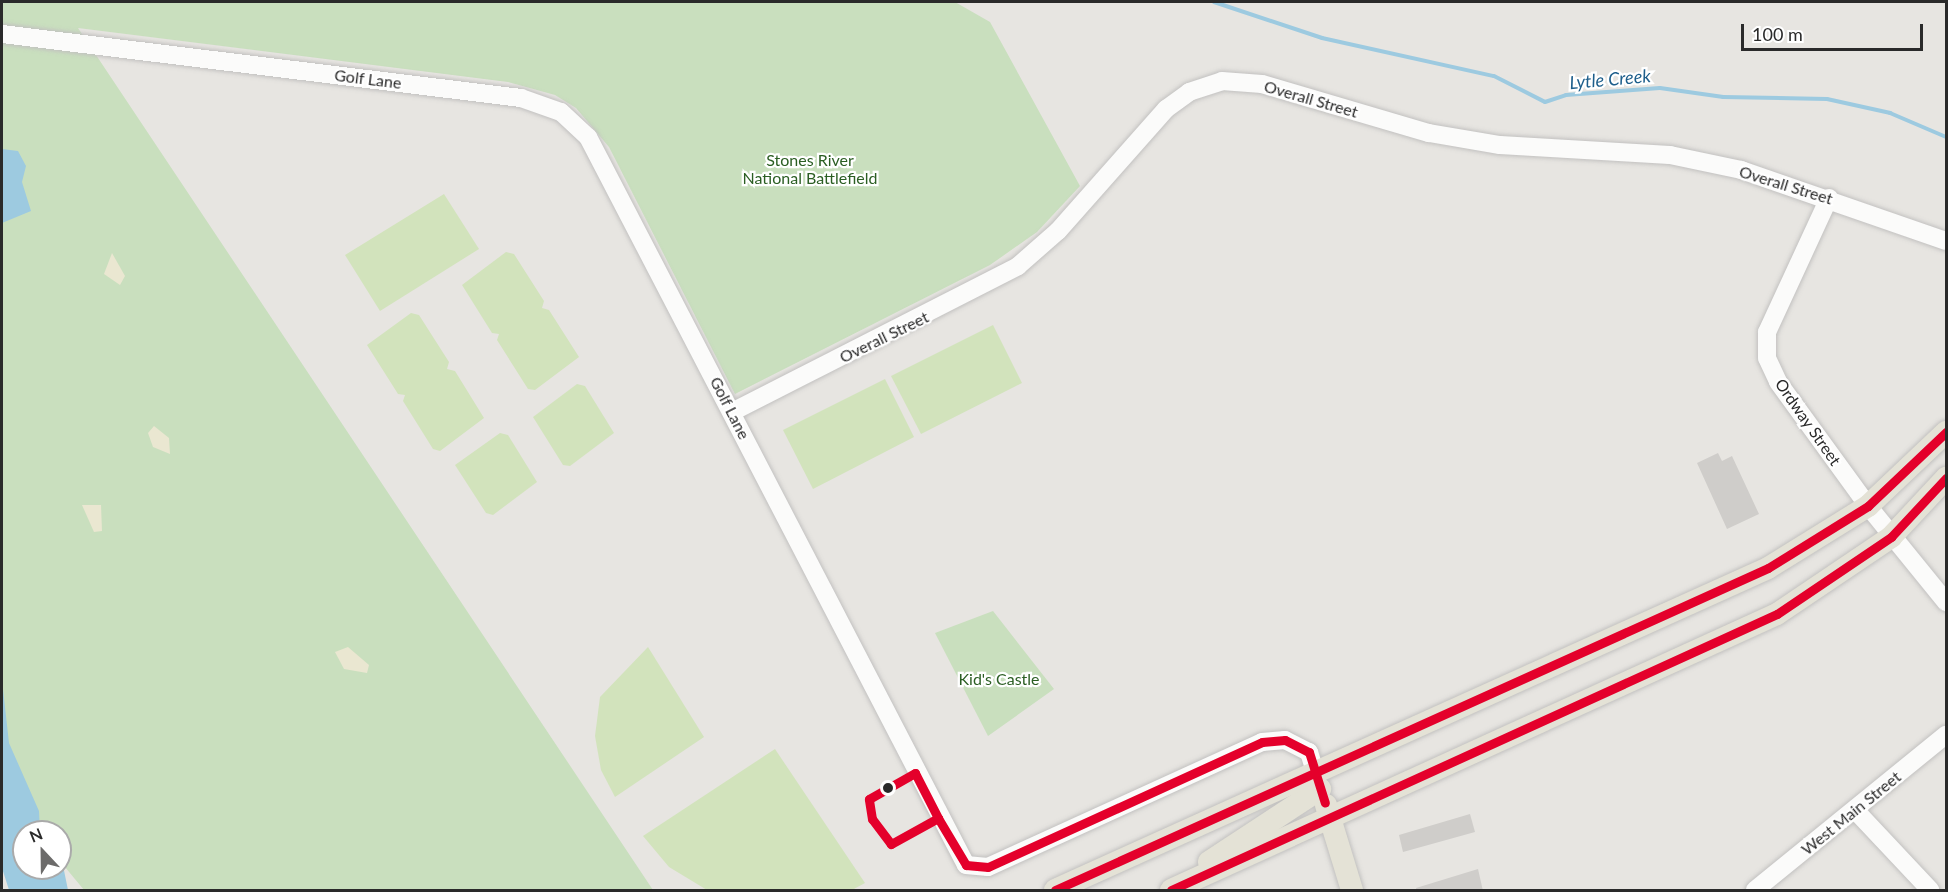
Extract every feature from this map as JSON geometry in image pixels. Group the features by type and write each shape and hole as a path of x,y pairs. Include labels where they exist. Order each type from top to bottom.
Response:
{"main road":[{"path":"1055,891 1318,781 1768,568 1868,506 1947,432"},
{"path":"1169,891 1777,614 1891,537 1947,478"},
{"path":"1318,781 1352,891"},
{"path":"1169,891 1318,781"}],"street":[{"name":"Golf Lane","path":"2,34 521,98 561,112 588,137 966,865 988,867 1262,742 1285,740 1309,752 1318,781"},
{"name":"Overall Street","path":"732,412 1018,266 1058,231 1166,109 1189,92 1222,81 1262,84 1429,133 1500,145 1670,154 1829,198 1947,241"},
{"name":"Ordway Street","path":"1829,198 1767,332 1767,358 1778,382 1868,506 1891,537 1947,602"},
{"name":"West Main Street","path":"1755,891 1947,735"},
{"path":"1855,810 1930,891"}],"green space":[{"name":"Stones River National Battlefield","path":"2,2 955,2 990,22 1080,186 1037,232 990,265 735,394 609,147 576,108 555,95 508,82 78,28 653,890 84,890 72,876 72,820 21,820 2,802"},
{"path":"444,194 479,249 380,311 345,255"},
{"path":"506,252 514,254 544,301 542,308 549,310 579,357 535,390 528,389 497,340 499,334 492,333 462,285"},
{"path":"411,313 419,315 449,362 447,369 455,371 484,418 440,451 433,449 403,401 405,395 398,394 367,345"},
{"path":"993,325 1022,383 921,434 891,376"},
{"path":"885,379 914,437 813,489 783,430"},
{"path":"577,384 585,386 614,433 570,466 563,465 533,417"},
{"path":"500,433 508,435 537,482 493,515 486,513 455,465"},
{"name":"Kid's Castle","path":"993,611 1054,689 988,736 935,633"},
{"path":"648,647 704,737 615,797 601,770 595,736 600,697"},
{"path":"775,749 865,883 852,890 707,890 669,867 643,836"}],"sand":[{"path":"112,253 125,276 120,285 104,274"},
{"path":"154,426 169,438 170,454 153,447 148,433"},
{"path":"82,505 101,505 102,531 94,532"},
{"path":"348,647 369,665 367,673 344,669 335,652"}],"water":[{"path":"2,149 18,151 26,166 22,182 31,211 2,223"},
{"path":"2,680 9,743 39,811 39,820 12,820 12,880 66,880 68,890 9,890 2,868"}],"building":[{"path":"1718,453 1722,461 1732,456 1759,514 1727,529 1697,463"},
{"path":"1470,814 1475,832 1403,852 1399,835"},
{"path":"1478,869 1483,891 1417,891 1416,888"}],"waterway":[{"name":"Lytle Creek","path":"1214,2 1322,38 1494,76 1545,102 1566,95 1660,88 1723,97 1827,99 1890,113 1946,137"}],"transit line":[{"path":"1055,890 1768,568 1868,506 1946,432"},
{"path":"1171,890 1777,614 1891,537 1946,478"},
{"path":"938,818 966,865 988,867 1262,742 1285,740 1309,752 1325,803"},
{"path":"915,773 938,818 891,844 872,819 869,799 915,773"}]}
